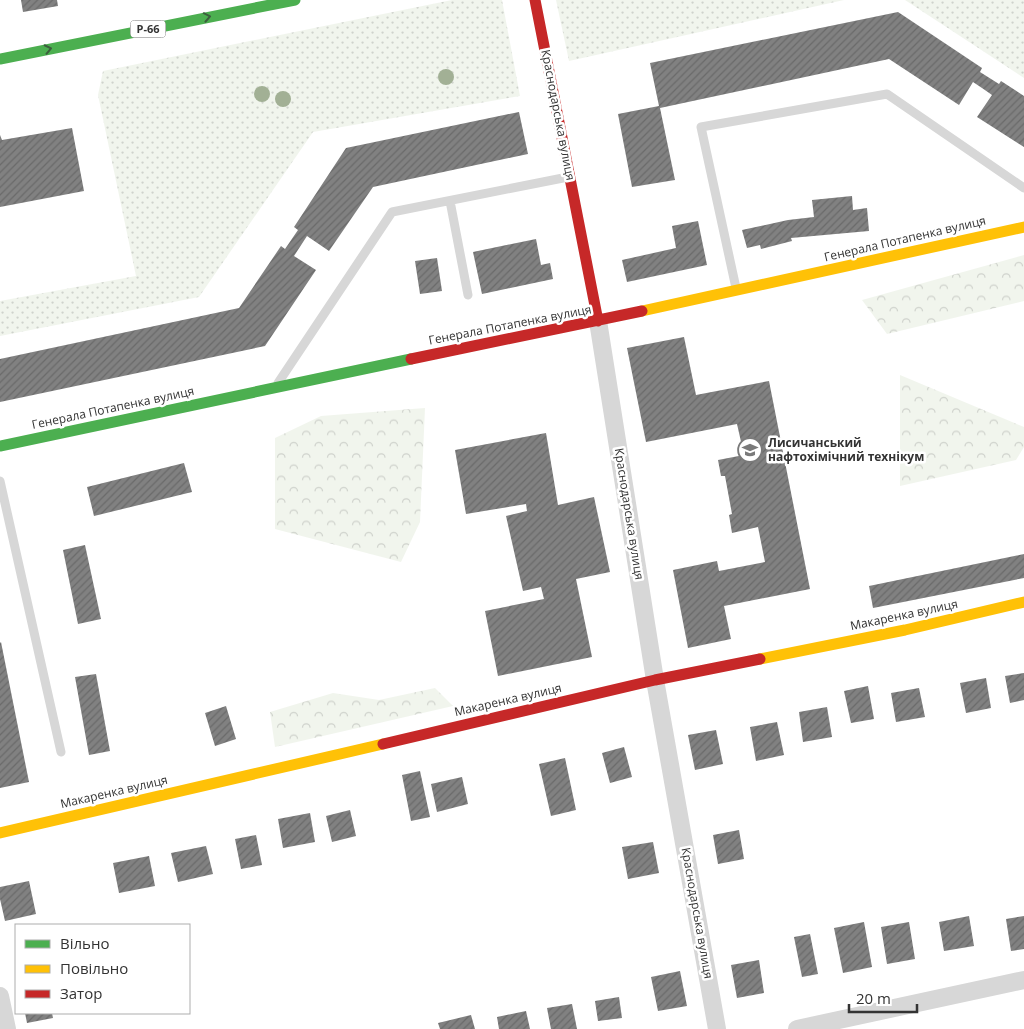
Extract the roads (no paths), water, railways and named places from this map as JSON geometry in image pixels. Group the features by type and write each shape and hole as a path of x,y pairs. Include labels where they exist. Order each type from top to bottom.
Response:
{"street":[{"name":"Р-66","path":"0,59 295,0"},
{"name":"Краснодарська вулиця","path":"535,0 598,321 655,680 718,1029"},
{"name":"Генерала Потапенка вулиця","path":"0,446 598,321 1024,227"},
{"name":"Макаренка вулиця","path":"0,833 655,680 905,630 1024,602"},
{"path":"797,1029 1024,980"},
{"path":"0,996 7,1029"}],"lane":[{"path":"736,290 701,127 888,94 1024,188"},
{"path":"275,387 392,212 570,177"},
{"path":"450,201 468,295"},
{"path":"0,481 61,752"}],"place":[{"name":"Лисичанський нафтохімічний технікум","path":"750,450"}]}
